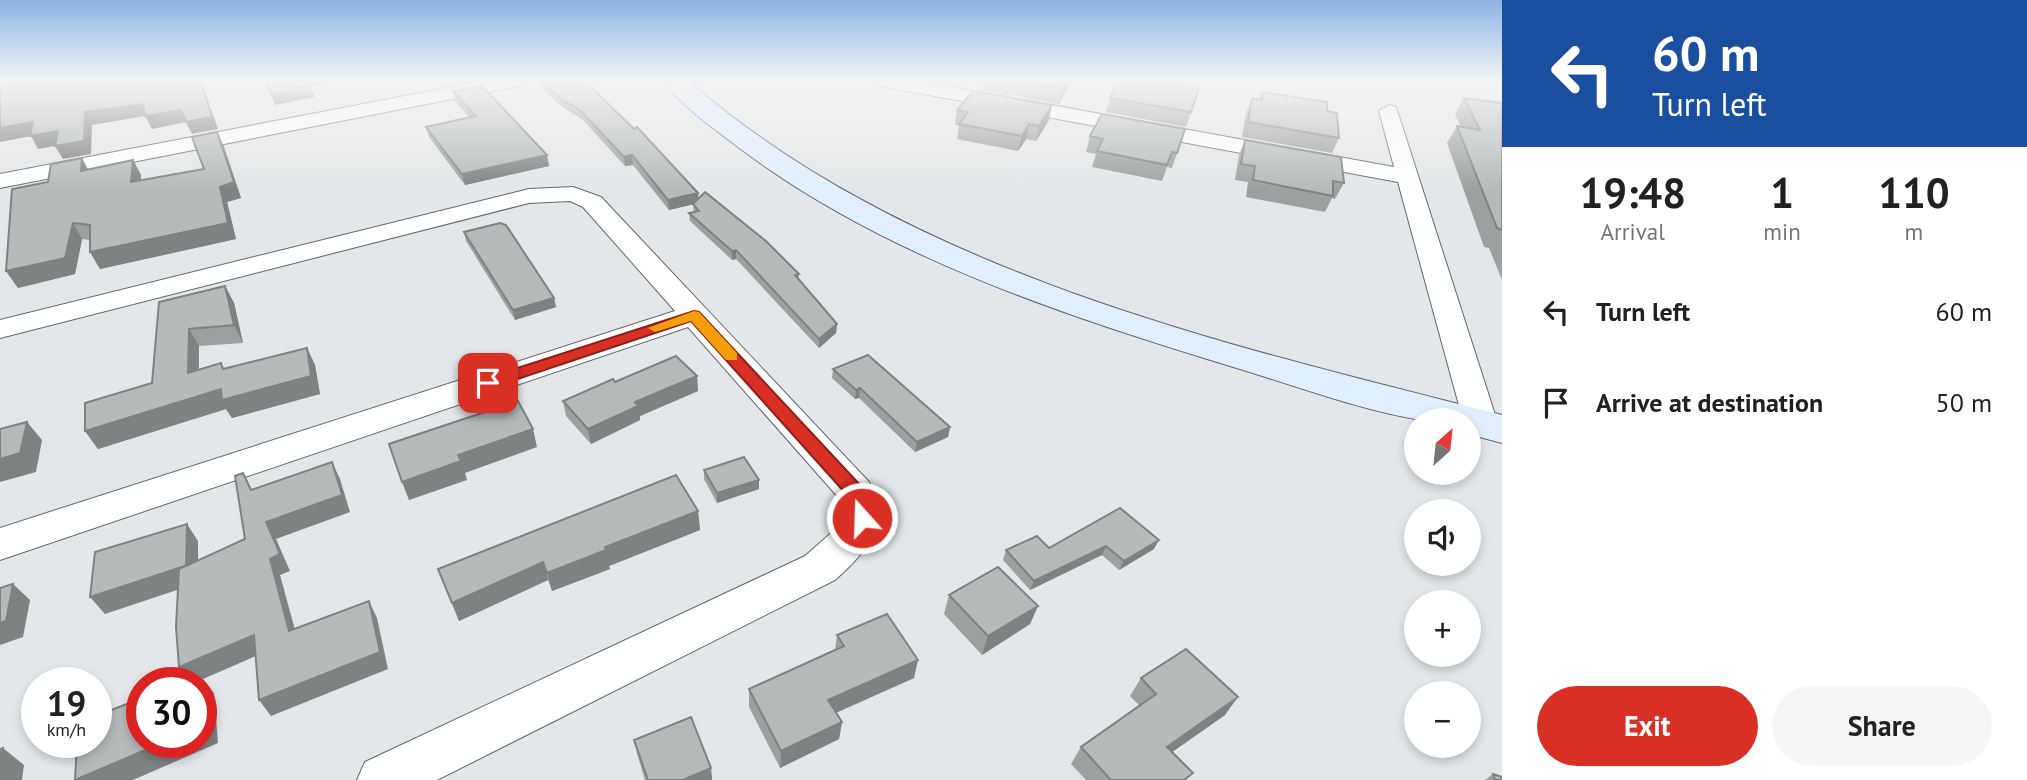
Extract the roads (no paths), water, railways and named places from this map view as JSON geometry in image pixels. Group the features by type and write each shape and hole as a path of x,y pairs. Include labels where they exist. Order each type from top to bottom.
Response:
{"main road":[{"path":"714,116 733,134 774,163 842,203 951,255 1047,294 1161,332 1311,379 1422,408"}],"street":[{"path":"0,181 321,116"},
{"path":"1078,116 1408,177"},
{"path":"1391,116 1475,408"},
{"path":"0,329 553,193 573,194 592,202 856,492 862,518 849,544 820,568 383,780"},
{"path":"0,544 694,315"}]}
